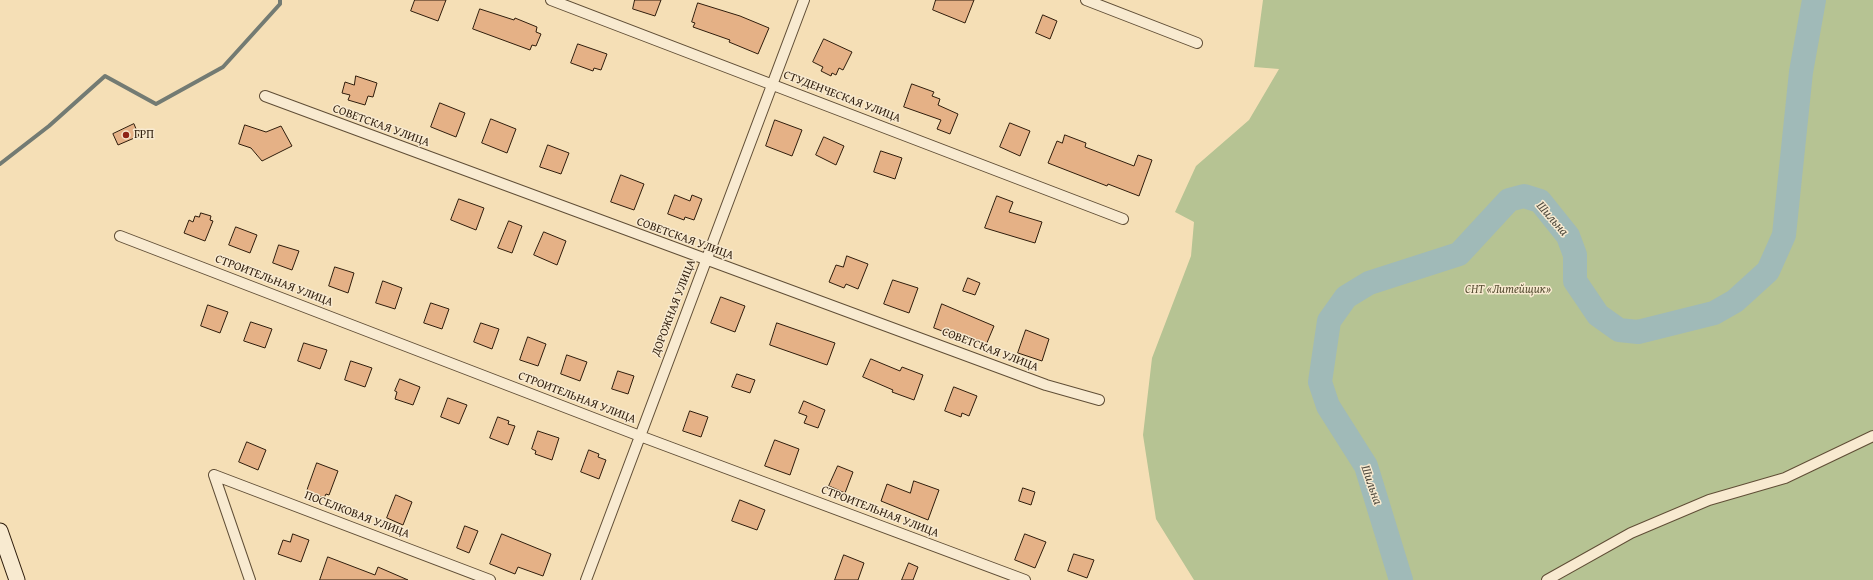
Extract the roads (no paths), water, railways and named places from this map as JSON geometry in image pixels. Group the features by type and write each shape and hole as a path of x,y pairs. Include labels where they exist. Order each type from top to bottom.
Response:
{"main road":[{"path":"0,531 18,580"}],"street":[{"name":"СТУДЕНЧЕСКАЯ УЛИЦА","path":"551,0 1123,219"},
{"name":"ДОРОЖНАЯ УЛИЦА","path":"586,580 804,0"},
{"path":"1086,0 1197,43"},
{"name":"СОВЕТСКАЯ УЛИЦА","path":"265,96 706,261 1046,385 1099,400"},
{"name":"СТРОИТЕЛЬНАЯ УЛИЦА","path":"120,236 640,436 1025,580"},
{"path":"1547,580 1631,533 1709,500 1785,478 1873,436"},
{"name":"ПОСЕЛКОВАЯ УЛИЦА","path":"250,580 214,475 490,580"}],"waterway":[{"path":"0,164 49,126 105,76 156,104 223,67 280,4 280,0"},
{"name":"Шильна","path":"1401,580 1366,466 1328,406 1320,382 1329,321 1346,297 1369,283 1459,254 1509,200 1524,196 1540,201 1568,236 1575,255 1575,281 1598,315 1619,330 1638,332 1714,313 1735,301 1768,271 1784,235 1801,72 1814,0"}],"place":[{"name":"ГРП","path":"126,135"}],"park label":[{"name":"СНТ «Литейщик»","path":"1508,290"}]}
